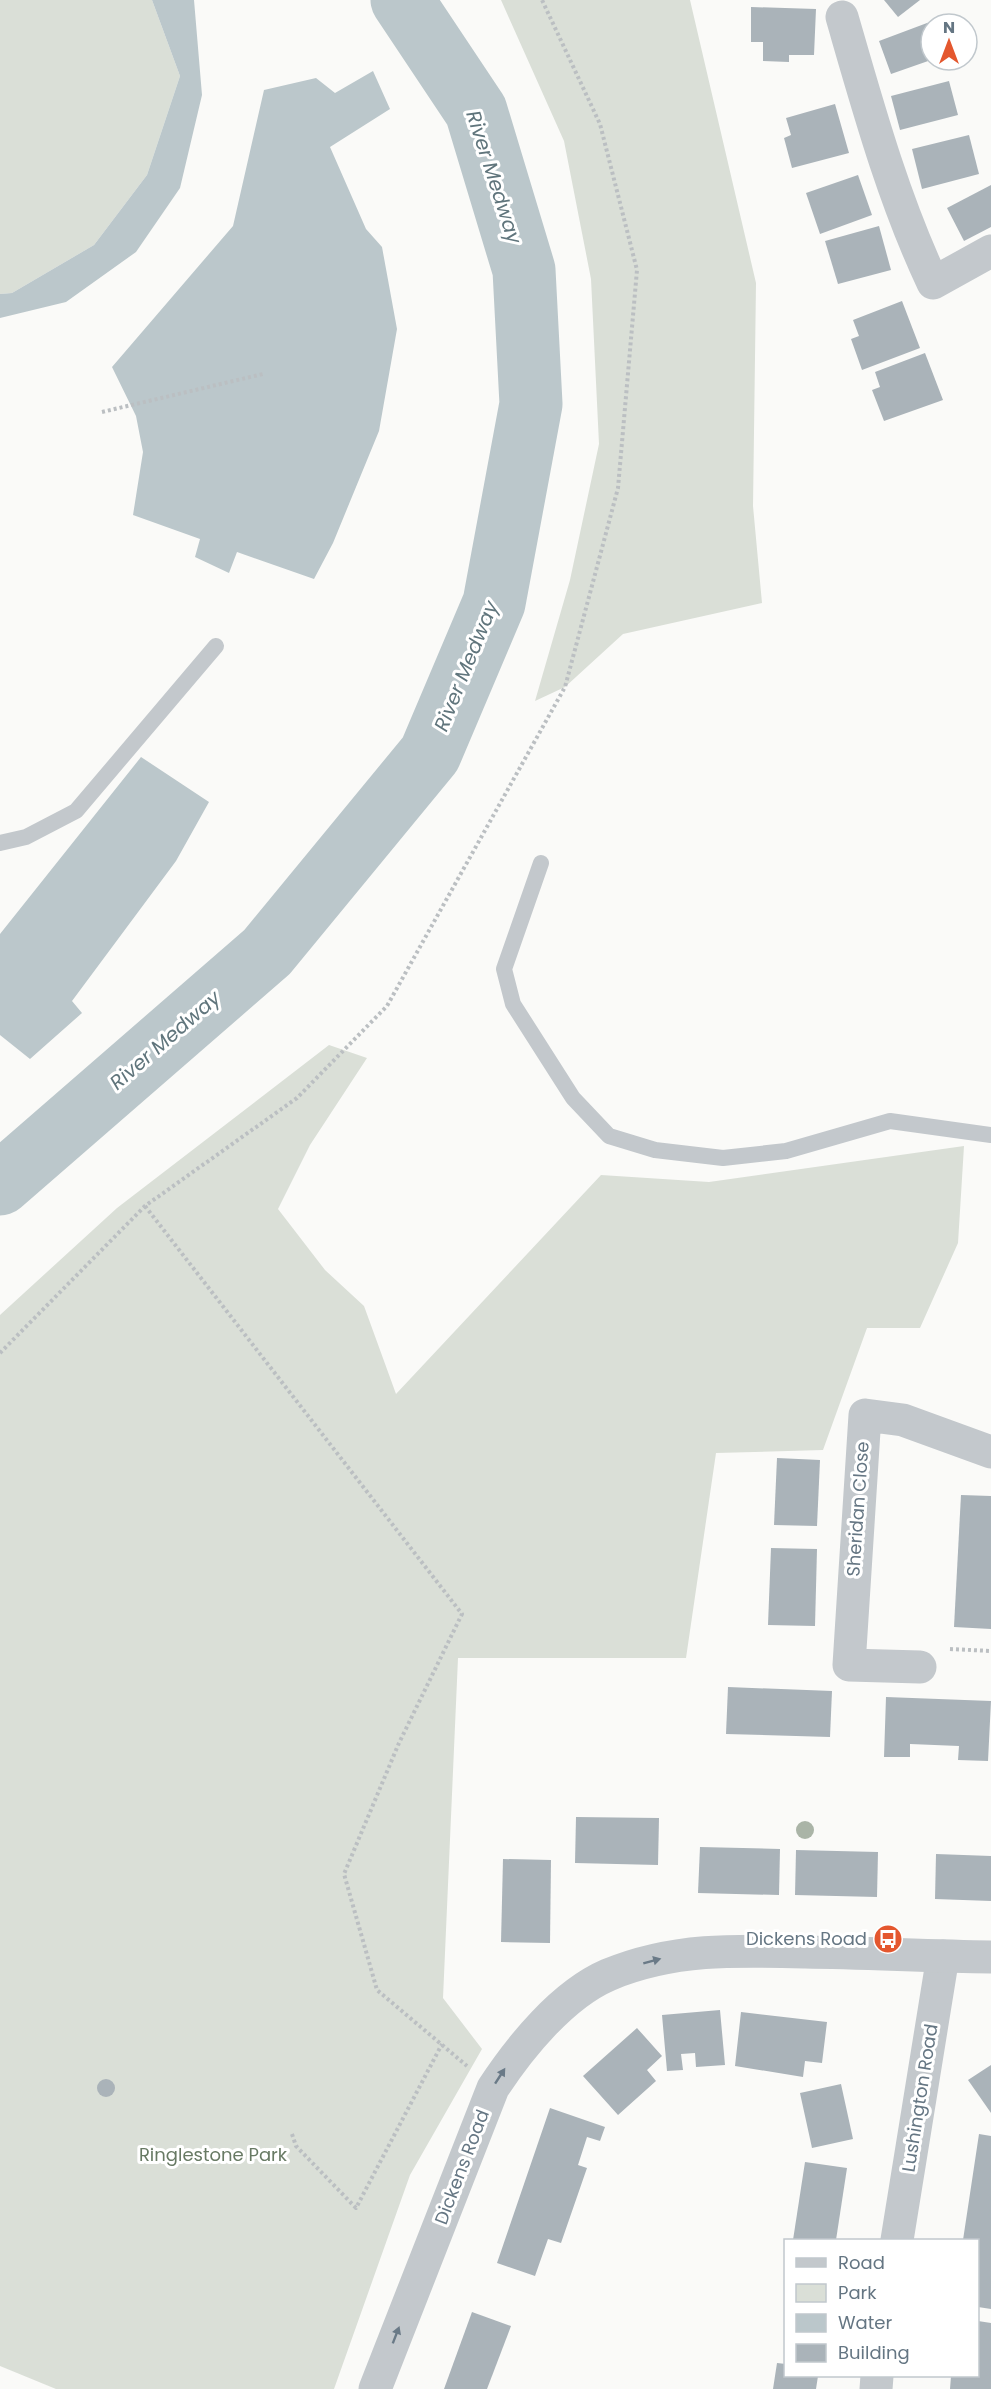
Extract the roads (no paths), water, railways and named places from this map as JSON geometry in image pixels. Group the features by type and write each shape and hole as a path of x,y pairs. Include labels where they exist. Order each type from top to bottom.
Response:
{"street":[{"path":"842,17 871,118 911,235 933,283 991,251"},
{"name":"Sheridan Close","path":"921,1667 849,1665 865,1415 903,1420 991,1452"},
{"name":"Dickens Road","path":"375,2389 493,2088 515,2054 543,2023 568,2002 606,1976 680,1953 719,1950 991,1957"},
{"name":"Lushington Road","path":"897,2239 943,1956"}],"lane":[{"path":"0,843 26,837 76,811 216,646"},
{"path":"541,863 504,969 513,1004 573,1098 609,1136 655,1150 723,1158 786,1151 890,1121 991,1135"}],"water":[{"path":"152,0 194,0 202,95 180,188 136,252 66,302 0,318 0,294 12,293 94,245 147,175 180,76"},
{"path":"373,71 390,109 330,147 366,229 382,247 397,329 379,431 333,543 314,579 237,552 229,573 195,557 200,539 133,515 143,452 136,416 112,367 233,226 264,90 316,78 335,93"},
{"path":"141,757 209,802 176,861 72,1001 82,1013 30,1059 0,1035 0,934"}],"waterway":[{"name":"River Medway","path":"0,1184 267,952 430,754 494,603 531,404 524,270 476,111 402,0"}],"place":[{"name":"Dickens Road","path":"888,1939"}],"park label":[{"name":"Ringlestone Park","path":"213,2155"}]}
